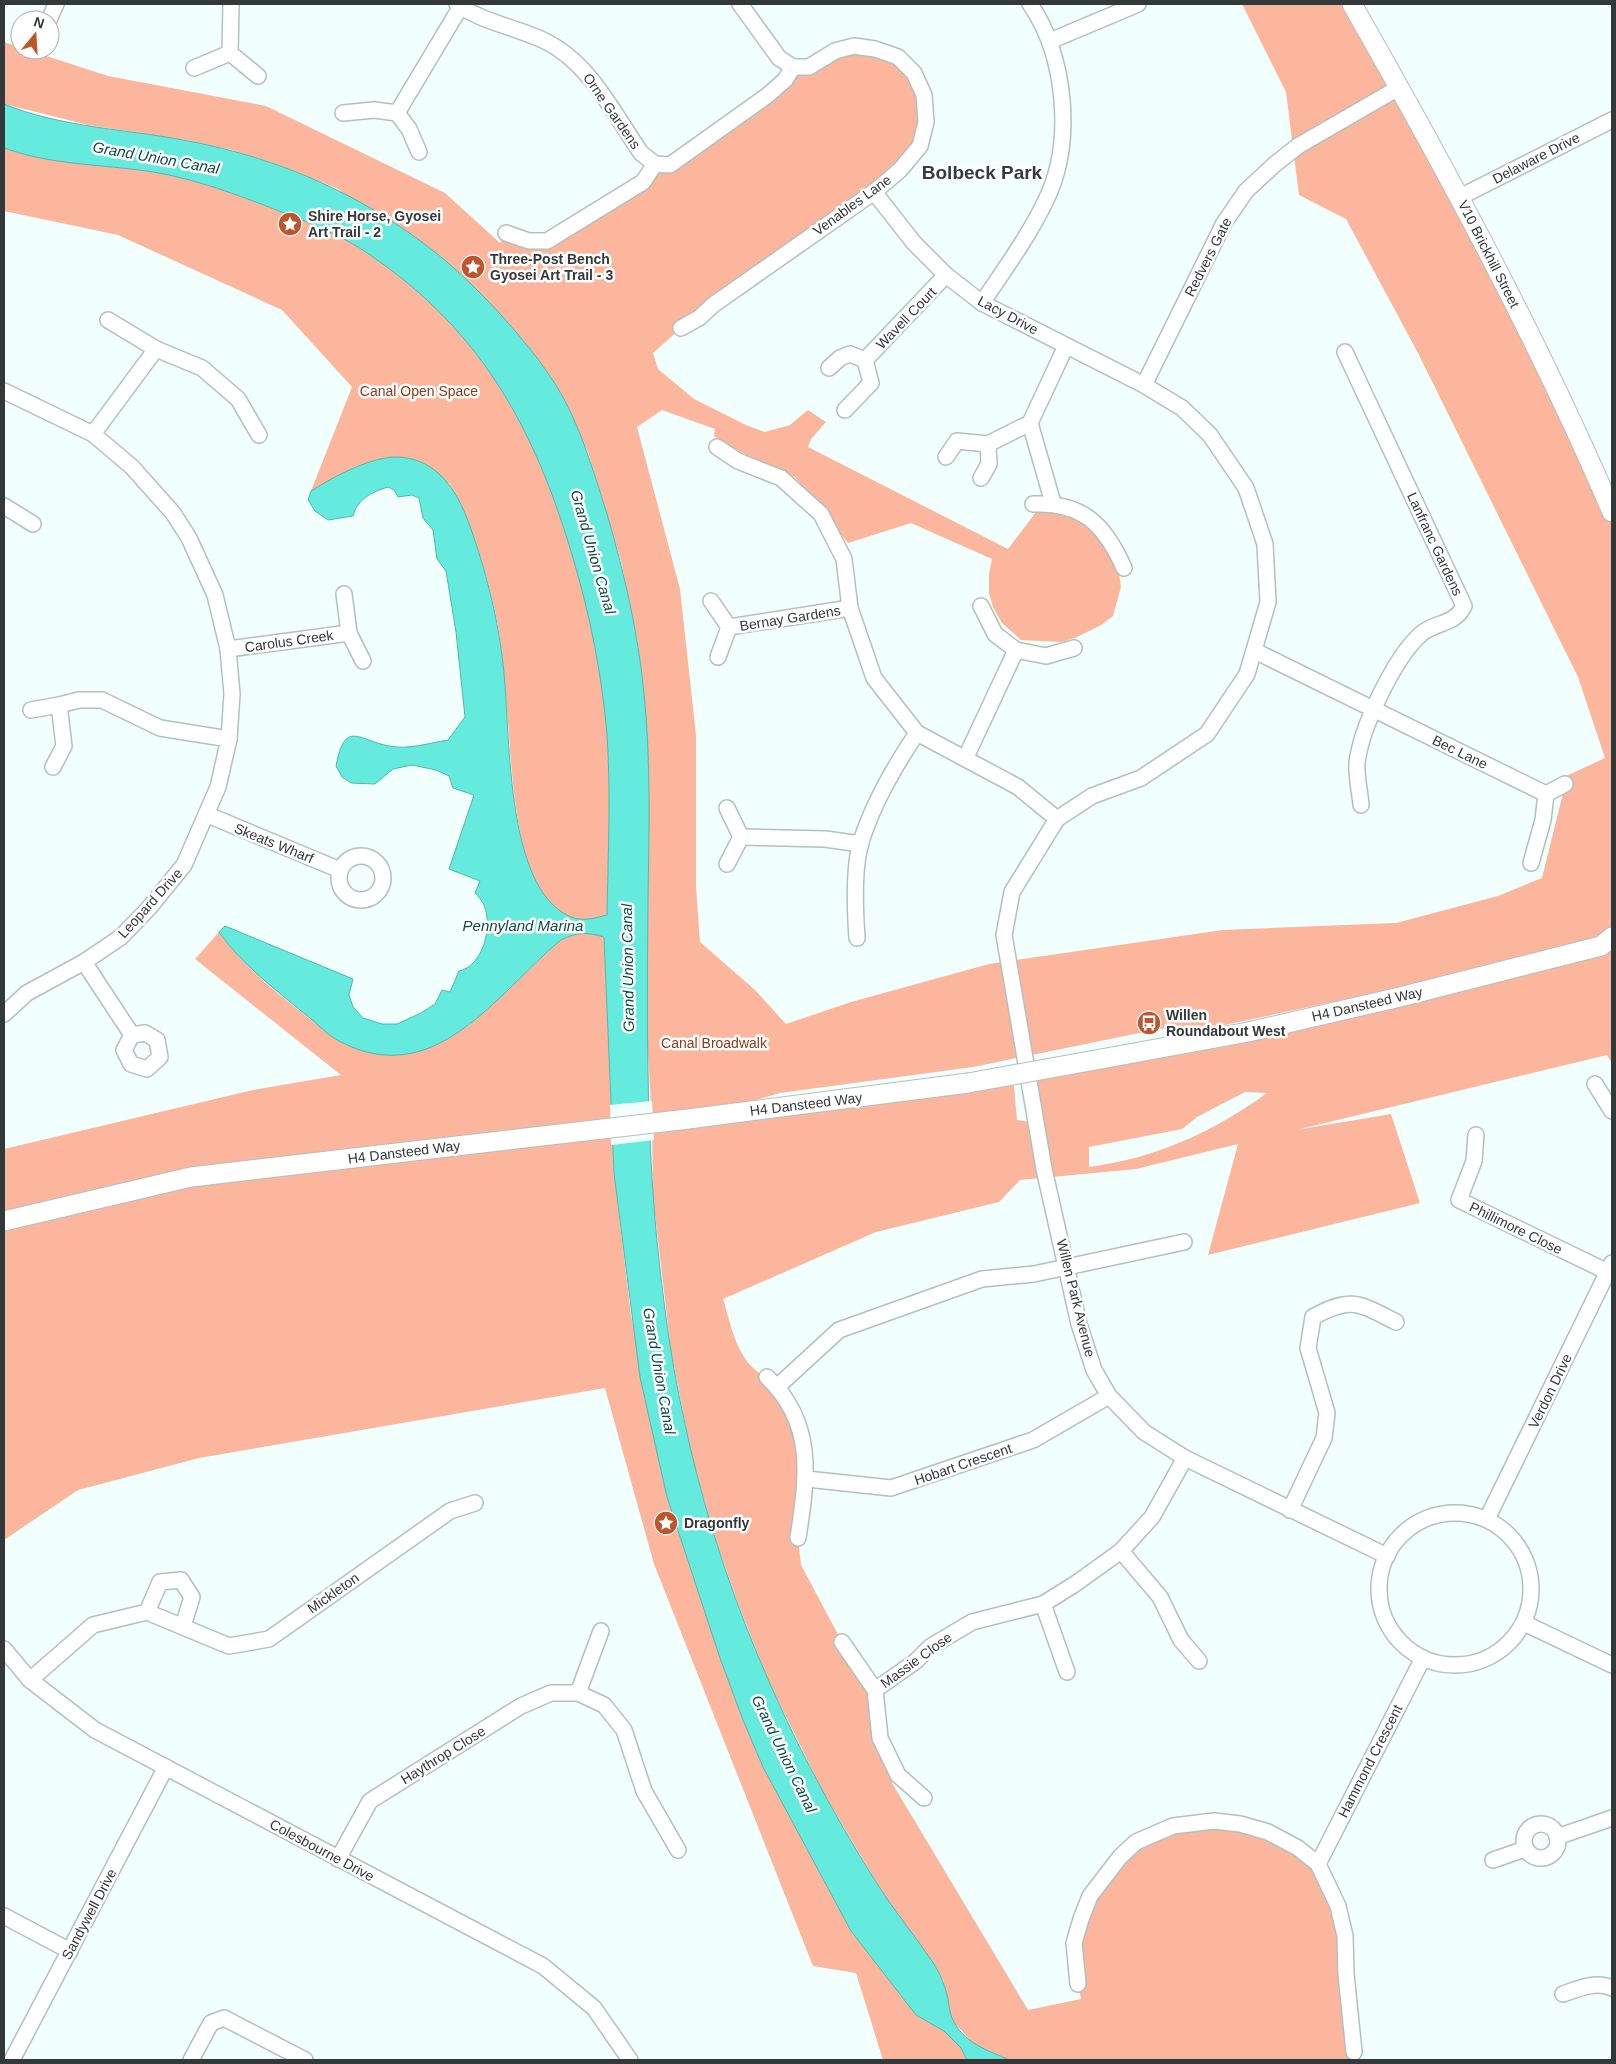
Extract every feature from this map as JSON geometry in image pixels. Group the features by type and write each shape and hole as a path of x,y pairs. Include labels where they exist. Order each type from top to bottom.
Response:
{"street":[{"path":"230,53 231,4"},
{"path":"506,233 529,241 547,241 643,182 655,164 670,165 785,80 793,67 779,58 740,4"},
{"path":"982,303 1047,199 1062,146 1062,90 1050,41 1030,4"},
{"path":"1050,41 1138,4"},
{"name":"V10 Brickhill Street","path":"1352,4 1460,197 1554,383 1612,512"},
{"name":"Orne Gardens","path":"397,113 459,5 488,21 546,41 579,64 641,153 655,164"},
{"name":"Venables Lane","path":"681,328 699,318 713,305 874,192 900,170 920,146 926,122 924,95 914,73 898,57 875,49 854,46 835,51 809,67 793,67"},
{"path":"194,68 230,53"},
{"path":"230,53 258,76"},
{"name":"Redvers Gate","path":"1144,385 1224,223 1246,191 1274,164 1298,146 1400,87"},
{"path":"343,113 374,110 397,113 409,129 419,152"},
{"name":"Delaware Drive","path":"1460,197 1612,120"},
{"name":"Lacy Drive","path":"874,192 914,243 946,275 982,303 1144,385 1182,408 1210,434 1246,488 1266,544 1268,602 1255,651 1247,674 1207,734 1142,778 1092,796 1057,819"},
{"name":"Wavell Court","path":"865,360 946,275"},
{"path":"108,320 156,349 202,368 238,399 259,435"},
{"path":"946,457 957,440 988,444 1030,423 1066,346"},
{"path":"93,434 156,349"},
{"name":"Lanfranc Gardens","path":"1346,352 1464,606 1459,616 1422,633 1403,655 1374,710"},
{"name":"Wavell Court","path":"829,368 840,358 850,354 865,360"},
{"name":"Wavell Court","path":"844,410 871,383 865,360"},
{"name":"Leopard Drive","path":"4,391 93,434 132,468 173,513 189,538 215,595 228,650 232,694 229,739 218,787 208,815 184,866 149,908 121,937 84,962 27,993 4,1014"},
{"path":"1030,423 1053,503"},
{"path":"981,478 989,464 988,444"},
{"name":"Bernay Gardens","path":"717,447 738,461 781,478 821,514 844,559 850,608 874,678 917,733 966,757 1018,787 1057,819"},
{"path":"1033,504 1053,503 1082,514 1101,527 1116,548 1124,568"},
{"path":"4,506 33,524"},
{"name":"Carolus Creek","path":"344,594 349,633 363,661"},
{"name":"Bernay Gardens","path":"711,601 729,627"},
{"path":"981,606 995,634 1016,650 1046,656 1074,648"},
{"name":"Bernay Gardens","path":"729,627 850,608"},
{"name":"Bernay Gardens","path":"718,657 729,627"},
{"name":"Carolus Creek","path":"228,650 349,633"},
{"path":"966,757 1016,650"},
{"name":"Bec Lane","path":"1255,651 1546,794"},
{"path":"31,710 79,700 102,700 160,728 229,739"},
{"path":"54,766 64,746 59,704"},
{"path":"1361,805 1357,764 1364,734 1374,710"},
{"path":"857,938 855,898 861,844 889,775 917,733"},
{"path":"1531,863 1543,820 1546,794 1565,784"},
{"path":"727,808 741,837"},
{"name":"Skeats Wharf","path":"208,815 340,870"},
{"name":"Willen Park Avenue","path":"1057,819 1012,892 1004,935 1044,1169 1079,1324 1094,1370 1109,1396 1144,1432 1184,1458 1387,1556"},
{"path":"741,837 825,839 861,844"},
{"path":"727,864 741,837"},
{"name":"H4 Dansteed Way","path":"4,1221 191,1177 697,1118 968,1083 1248,1032 1391,1000 1608,944"},
{"path":"84,962 132,1035"},
{"path":"1595,1084 1612,1111"},
{"name":"Phillimore Close","path":"1476,1135 1474,1161 1459,1200 1611,1270"},
{"path":"798,1538 807,1479 804,1448 792,1409 772,1382 839,1330 982,1279 1034,1274 1184,1242"},
{"name":"Verdon Drive","path":"1486,1519 1611,1270"},
{"path":"1290,1510 1324,1438 1327,1413 1308,1348 1312,1317 1328,1308 1351,1302 1396,1322"},
{"name":"Hobart Crescent","path":"807,1479 891,1488 1033,1440 1109,1396"},
{"name":"Massie Close","path":"875,1690 916,1661 930,1647 972,1622 1043,1604 1121,1551 1152,1517 1184,1458"},
{"name":"Mickleton","path":"147,1612 229,1646 269,1639 450,1511 475,1503"},
{"path":"1461,1513 1486,1519 1508,1534 1523,1553 1528,1564 1531,1576 1531,1600 1524,1623 1507,1646 1480,1661 1450,1665 1422,1658 1399,1641 1384,1617 1379,1585 1382,1567 1387,1556 1403,1533 1430,1517 1461,1513"},
{"path":"1121,1551 1160,1597 1180,1640 1199,1661"},
{"path":"30,1680 93,1625 147,1612 160,1582 181,1580 192,1597 183,1626"},
{"path":"1043,1604 1067,1672"},
{"path":"1524,1623 1612,1665"},
{"path":"578,1694 601,1631"},
{"name":"Massie Close","path":"842,1642 875,1690 880,1738 898,1774 924,1798"},
{"name":"Colesbourne Drive","path":"4,1649 30,1680 95,1730 543,1966 594,2008 630,2060"},
{"name":"Hammond Crescent","path":"1318,1864 1422,1658"},
{"name":"Haythrop Close","path":"338,1859 370,1802 522,1706 551,1694 578,1694 604,1705 624,1730 644,1791 678,1850"},
{"name":"Sandywell Drive","path":"12,2060 166,1767"},
{"path":"1557,1836 1612,1818"},
{"path":"1078,1984 1074,1943 1090,1896 1110,1869 1136,1842 1173,1826 1214,1820 1268,1832 1298,1848 1318,1864 1338,1906 1345,1936 1346,1974 1354,2052"},
{"path":"1535,1825 1551,1828 1557,1836 1557,1848 1549,1856 1538,1858 1528,1853 1525,1849 1524,1838 1526,1832 1535,1825"},
{"path":"1493,1860 1525,1849"},
{"path":"4,1916 70,1951"},
{"path":"1564,1994 1591,1985 1605,1985 1612,1988"},
{"path":"191,2060 211,2024 224,2018 305,2060"}],"green space":[{"name":"Canal Broadwalk","path":"1242,4 1352,4 1612,512 1612,929 1600,937 1408,986 1220,1026 1159,1029 973,1067 780,1093 701,1116 1013,1075 1017,1120 1037,1123 1029,1072 1601,946 1612,949 1612,1063 1607,1055 1296,1130 1391,1114 1420,1203 1208,1255 1238,1144 1136,1169 1020,1180 999,1202 876,1232 723,1299 733,1333 742,1354 757,1371 767,1377 804,1448 798,1538 801,1565 842,1642 875,1690 898,1775 892,1783 1028,2010 1081,1999 1078,1984 1081,1919 1136,1842 1214,1821 1298,1848 1338,1906 1354,2051 1357,2060 1010,2060 976,2046 952,2021 943,1980 934,1964 893,1910 824,1794 767,1678 713,1532 691,1453 671,1351 653,1197 652,1123 647,1034 649,782 644,690 638,644 621,561 588,452 571,415 551,377 532,352 455,269 336,188 270,162 232,150 191,141 88,125 4,104 4,42 10,44 10,60 59,60 108,76 266,106 445,193 500,243 506,233 547,241 655,164 670,165 768,95 835,51 875,49 914,73 926,122 900,170 681,328 653,353 658,369 694,399 746,425 765,432 790,425 808,410 826,422 811,439 808,447 1008,549 1036,512 1050,509 1080,518 1097,531 1118,565 1121,587 1113,616 1101,625 1075,638 1061,642 1021,640 1002,623 993,607 989,593 989,574 992,559 911,523 848,543 795,477 732,448 714,436 715,429 662,410 637,427 680,589 696,735 696,887 700,942 755,990 786,1024 851,1002 989,964 1223,930 1396,923 1498,896 1542,878 1565,785 1564,777 1605,758 1578,677 1418,353 1346,219 1299,195 1286,92","holes":["1245,1092 1267,1093 1205,1131 1161,1150 1114,1163 1089,1167 1089,1147 1182,1129 1197,1117"]},
{"name":"Canal Open Space","path":"4,148 51,160 174,176 231,193 303,220 358,247 400,277 437,309 468,344 496,382 519,421 540,464 573,558 585,601 599,668 607,735 609,802 607,915 589,920 564,914 545,898 532,872 522,842 516,809 503,667 495,611 476,545 449,483 357,466 311,491 352,387 282,310 118,235 4,211"},
{"path":"219,932 259,977 338,1041 467,1027 561,940 572,935 582,934 604,937 614,1173 631,1315 667,1497 720,1658 743,1720 764,1767 851,1931 916,2015 944,2031 961,2048 967,2060 883,2060 856,1973 813,1966 654,1564 605,1388 199,1458 78,1490 4,1540 4,1149 253,1090 341,1075 195,959"}],"water":[{"path":"4,104 25,112 70,123 161,136 221,148 293,171 362,203 425,245 455,269 481,294 530,349 562,395 590,461 607,514 630,602 641,670 649,771 648,1028 649,1114 653,1199 670,1347 696,1473 734,1595 784,1714 812,1771 876,1882 937,1969 956,2026 976,2045 1010,2060 967,2060 961,2048 944,2031 916,2015 851,1931 763,1767 720,1658 667,1497 640,1377 614,1173 604,937 582,934 572,935 561,940 488,1009 462,1030 434,1046 405,1054 373,1054 339,1041 326,1032 260,976 238,955 219,932 225,926 353,979 349,995 353,1007 363,1018 382,1024 397,1024 435,1004 442,990 450,992 459,971 467,968 474,962 484,944 487,924 486,914 483,903 475,893 480,881 449,869 474,795 453,788 449,776 436,770 412,765 393,769 375,784 351,783 342,777 336,766 344,742 349,737 361,737 396,747 418,746 448,740 465,717 456,632 446,571 437,559 433,530 423,518 419,498 412,495 398,497 394,490 388,487 366,497 358,505 353,516 328,520 315,511 308,500 311,491 341,474 377,460 398,457 413,459 426,464 447,482 461,505 477,548 487,581 498,630 503,664 514,803 522,841 533,874 549,901 571,917 585,919 607,915 609,780 607,735 599,668 590,623 573,558 540,464 519,421 496,382 468,344 437,309 400,277 358,247 332,233 288,214 203,184 160,173 51,160 4,148"}],"pier":[{"path":"652,1101 654,1140 611,1145 610,1105"}],"place":[{"name":"Shire Horse, Gyosei Art Trail - 2","path":"290,224"},
{"name":"Three-Post Bench Gyosei Art Trail - 3","path":"473,267"},
{"name":"Willen Roundabout West","path":"1149,1023"},
{"name":"Dragonfly","path":"666,1523"}],"district":[{"name":"Bolbeck Park","path":"982,172"}],"water label":[{"name":"Grand Union Canal","path":"156,158"},
{"name":"Grand Union Canal","path":"593,552"},
{"name":"Pennyland Marina","path":"523,926"},
{"name":"Grand Union Canal","path":"628,968"},
{"name":"Grand Union Canal","path":"659,1371"},
{"name":"Grand Union Canal","path":"784,1754"}]}
